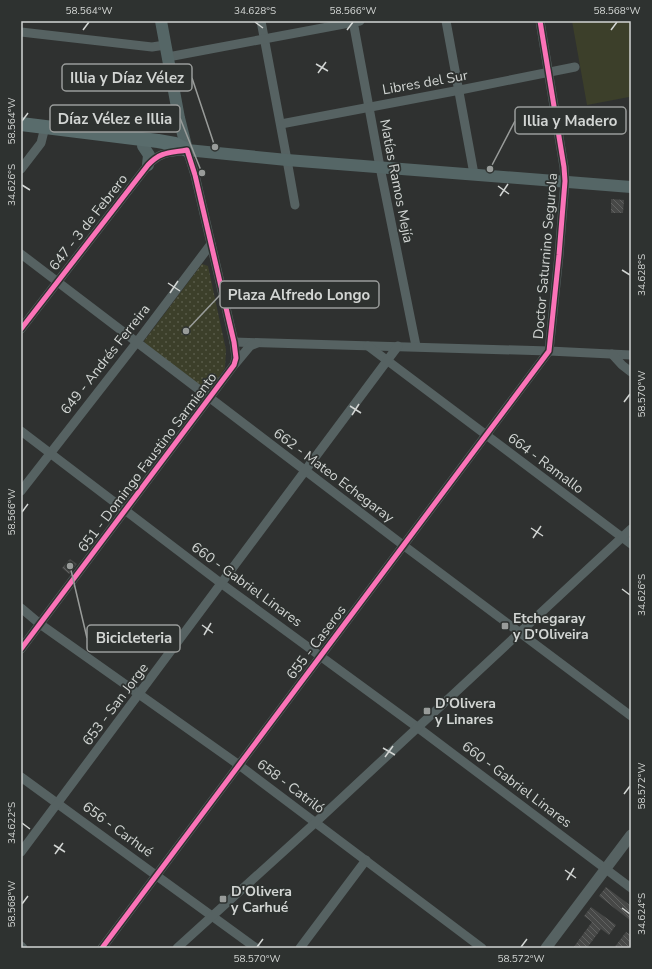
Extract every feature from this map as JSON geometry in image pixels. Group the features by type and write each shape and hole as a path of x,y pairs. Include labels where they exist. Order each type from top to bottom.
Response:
{"main road":[{"path":"161,21 179,118 187,150"},
{"path":"21,124 44,131 143,146 288,160 631,187"},
{"path":"21,132 44,131 158,140 175,144 187,150"},
{"path":"143,146 148,155 148,165"}],"street":[{"path":"261,21 288,160 294,205"},
{"path":"168,57 264,40 355,21"},
{"name":"Matías Ramos Mejía","path":"355,21 380,167 416,346"},
{"path":"446,21 460,90 474,174"},
{"name":"Doctor Saturnino Segurola","path":"540,21 565,181 549,351"},
{"path":"21,32 152,47 165,45"},
{"name":"Libres del Sur","path":"281,124 575,67"},
{"path":"21,169 41,143 44,131"},
{"name":"647 - 3 de Febrero","path":"21,329 148,165 162,154 187,150"},
{"name":"651 - Domingo Faustino Sarmiento","path":"21,649 234,365 236,358 234,342 195,175 187,150"},
{"name":"649 - Andrés Ferreira","path":"21,491 137,342 210,244"},
{"name":"662 - Mateo Echegaray","path":"21,254 403,545 631,716"},
{"path":"234,342 416,346 631,355"},
{"path":"234,365 250,346 258,343"},
{"name":"664 - Ramallo","path":"368,346 631,544"},
{"path":"388,360 398,346"},
{"name":"655 - Caseros","path":"102,948 485,434 549,351"},
{"path":"612,354 631,372"},
{"name":"653 - San Jorge","path":"21,852 388,360"},
{"name":"660 - Gabriel Linares","path":"21,430 222,584 418,727 631,888"},
{"path":"177,948 316,822 631,529"},
{"name":"658 - Catriló","path":"21,608 40,624 239,765 482,948"},
{"name":"656 - Carhué","path":"21,777 256,948"},
{"path":"546,948 631,835"},
{"path":"300,948 366,860"}],"green space":[{"path":"572,21 631,21 631,104 629,97 587,105"},
{"path":"202,264 208,266 226,350 225,368 210,390 206,390 147,346 144,341"}],"building":[{"path":"611,199 624,200 623,213 611,213"},
{"path":"70,559 77,564 69,574 62,568"},
{"path":"606,887 631,906 631,921 599,896"},
{"path":"591,907 616,925 609,935 601,929 587,948 573,948 592,922 584,916"},
{"path":"626,932 631,935 631,945 628,948 614,948"}],"cycle path":[{"path":"102,948 549,351 565,181 540,21"},
{"path":"21,329 148,165 157,157 162,155 187,150 195,175 234,342 236,358 234,365 21,649"}],"place":[{"name":"Illia y Díaz Vélez","path":"215,147"},
{"name":"Illia y Madero","path":"490,169"},
{"name":"Díaz Vélez e Illia","path":"202,173"},
{"name":"Plaza Alfredo Longo","path":"186,331"},
{"name":"Bicicleteria","path":"70,566"},
{"name":"Etchegaray y D'Oliveira","path":"505,626"},
{"name":"D'Olivera y Linares","path":"427,711"},
{"name":"D'Olivera y Carhué","path":"223,899"}]}
